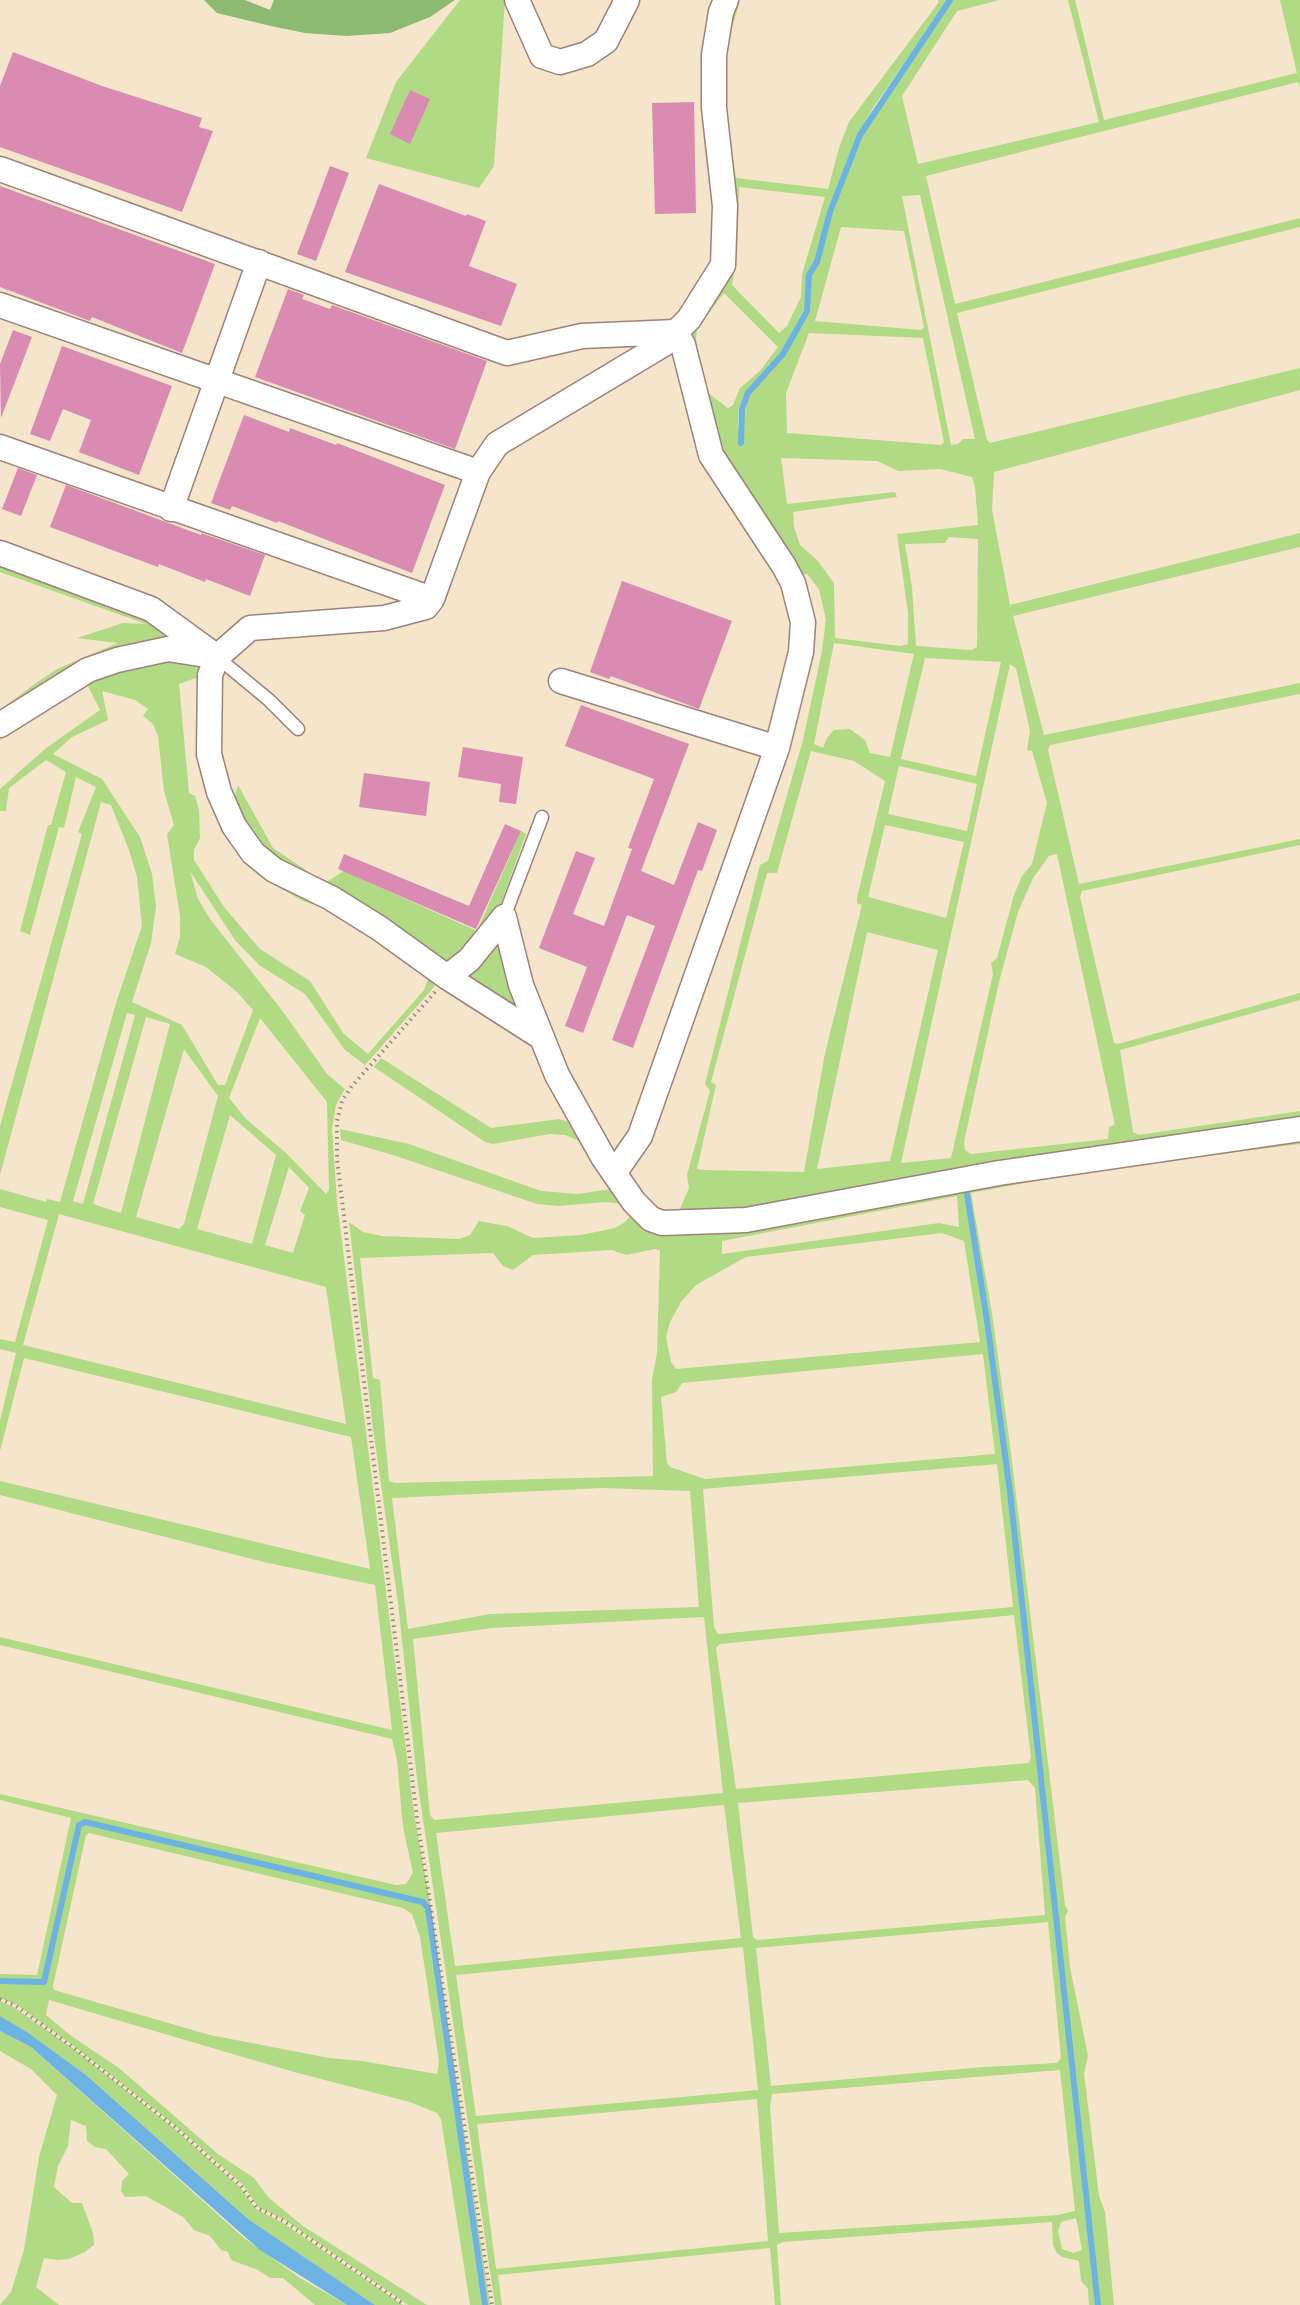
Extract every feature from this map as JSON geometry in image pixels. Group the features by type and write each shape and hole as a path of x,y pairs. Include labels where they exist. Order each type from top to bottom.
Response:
{"street":[{"path":"517,0 542,56 560,62 587,54 606,41 627,0"},
{"path":"542,1037 447,977 379,928 331,898 274,870 253,853 234,826 223,801 209,754 210,675 217,657 250,628 384,618 415,612 426,607 432,599 478,472 497,444 664,344 695,311 723,265 725,206 714,108 714,55 726,0"},
{"path":"0,169 507,352 582,336 676,332"},
{"path":"171,509 259,262"},
{"path":"0,304 478,472"},
{"path":"615,1172 640,1136 777,748 801,652 803,622 801,608 784,566 711,455 683,345 676,332"},
{"path":"0,447 432,599"},
{"path":"0,553 152,609 217,657"},
{"path":"0,725 88,670 117,660 168,649 217,657"},
{"path":"561,681 777,748"},
{"path":"447,977 469,960 504,917"},
{"path":"504,917 521,985 557,1075 634,1202 651,1219 662,1223 715,1223 746,1220 999,1173 1300,1129"}],"lane":[{"path":"217,657 269,700 298,729"},
{"path":"504,917 542,817"}],"path":[{"path":"447,977 352,1086 342,1101 337,1121 337,1159 417,1818 492,2305"},
{"path":"0,1999 16,2006 74,2048 176,2128 241,2186 257,2208 284,2221 405,2305"}],"green space":[{"path":"204,0 245,0 270,10 274,0 455,0 430,17 390,33 347,36 305,33 217,13"},
{"path":"460,0 505,0 494,166 479,188 366,158 396,82"},
{"path":"734,0 740,0 727,46 725,84 726,117 736,178 828,189 849,122 939,2 938,0 948,0 873,108 858,135 835,191 815,262 808,274 804,309 781,353 746,392 739,408 740,444 743,445 742,424 749,394 784,355 808,311 811,275 818,263 838,192 861,136 876,110 952,0 1000,0 957,11 902,96 918,164 1099,122 1068,0 1075,0 1104,120 1297,73 1280,0 1300,0 1300,86 1298,82 926,176 955,304 1300,218 1300,227 957,313 987,440 990,443 1300,368 1300,390 994,472 992,510 1010,605 1300,533 1300,547 1013,616 1044,735 1300,683 1300,694 1050,745 1048,750 1079,884 1300,839 1300,845 1082,891 1080,897 1114,1043 1118,1044 1300,993 1300,1000 1120,1050 1133,1132 1139,1135 1300,1111 1300,1123 971,1168 817,1197 693,1216 677,1216 689,1188 687,1175 710,1091 705,1084 760,865 768,861 803,740 822,651 826,620 819,589 807,574 794,574 716,454 703,407 689,330 719,289 727,268 731,235 732,191 718,77 724,33","holes":["739,187 825,197 802,274 801,297 787,326 779,333 732,285 737,253","920,195 975,439 963,439 958,444 951,445 902,196","841,227 904,231 924,327 921,330 815,321","724,293 778,347 760,371 740,388 733,405 728,408 704,390 696,339 697,328","809,333 923,338 944,442 941,445 787,433 786,393","781,458 877,461 899,471 940,469 972,477 978,525 897,534 908,613 908,644 900,646 835,638 834,583 817,560 800,545 794,527 793,512 897,497 895,492 787,504","949,537 978,539 977,647 972,650 916,646 912,587 905,544 945,543","834,643 914,654 890,757 870,753 865,740 850,729 834,730 827,738 823,748 814,744","925,658 1001,662 976,776 901,759","1010,664 1016,668 1030,731 1027,750 1032,751 1047,803 1032,864 1022,876 1014,895 997,958 991,963 993,974 951,1158 901,1163","811,751 854,761 885,781 857,898 857,903 862,905 825,1053 804,1172 697,1169 716,1085 711,1082 767,873 777,873","899,766 977,784 967,831 888,814","885,825 964,842 946,918 868,897","1057,854 1115,1125 1109,1127 1108,1139 971,1154 965,1150 964,1142 999,982 1018,912 1033,878 1049,856","867,932 938,950 890,1161 817,1169"]},
{"path":"0,561 152,613 199,645 170,645 0,721 0,710 57,669 118,643 77,638 123,623 146,624 0,572"},
{"path":"166,653 190,659 207,675 210,695 207,739 215,792 245,852 275,880 312,899 332,904 438,977 434,987 365,1065 345,1050 305,994 259,965 235,940 190,871 198,899 210,919 284,1013 327,1074 345,1089 336,1105 332,1129 337,1202 414,1813 430,1902 490,2305 486,2305 429,1909 422,1899 83,1820 78,1822 42,1980 0,1978 0,1974 37,1975 71,1818 0,1800 0,1794 396,1885 406,1884 413,1873 403,1827 397,1760 392,1739 0,1645 0,1637 392,1730 375,1585 268,1563 0,1495 0,1481 370,1569 351,1437 24,1358 0,1451 0,1421 16,1353 0,1349 0,1339 15,1342 48,1220 0,1207 0,1189 46,1202 47,1199 60,1202 116,1003 142,926 137,877 129,850 111,805 101,802 0,1175 0,1126 82,834 78,832 96,787 76,777 64,828 59,827 30,935 20,931 48,825 51,825 66,772 46,760 9,788 6,811 0,811 0,789 45,749 100,710 87,684 0,740 0,729 106,668 130,660","holes":["198,677 202,691 203,776 220,827 244,857 269,882 303,901 331,910 429,977 424,990 368,1054 343,1033 310,981 260,949 224,907 194,860 194,850 200,838 199,810 195,796 189,793 179,684","102,691 135,700 148,709 143,716 153,724 158,736 164,791 174,825 167,834 180,916 180,936 175,954 206,967 236,991 253,1010 225,1085 218,1085 182,1025 132,1002 151,943 156,907 152,874 140,837 102,779 53,754 72,737 108,720","127,1013 135,1015 83,1204 73,1201","146,1017 170,1024 121,1213 93,1204","260,1018 327,1102 329,1190 326,1194 285,1152 246,1119 229,1098","184,1049 218,1096 184,1224 179,1229 136,1217","230,1115 276,1155 252,1244 197,1229","289,1167 309,1188 300,1211 305,1215 293,1253 265,1245","59,1214 326,1287 346,1424 23,1345"]},
{"path":"238,785 273,848 325,883 344,871 477,931 521,831 526,834 497,914 448,968 261,850 232,806"},
{"path":"501,928 529,1025 468,985 467,968"},
{"path":"381,1058 491,1128 559,1119 572,1123 584,1143 565,1135 550,1134 493,1144 485,1142 374,1067"},
{"path":"340,1129 409,1144 541,1191 578,1194 611,1189 622,1204 606,1202 558,1206 537,1204 396,1156 341,1140"},
{"path":"1300,1138 1300,1144 1089,1171 971,1193 992,1313 1011,1453 1065,1905 1068,1911 1065,1917 1070,1967 1088,2056 1084,2073 1099,2196 1105,2212 1114,2305 1100,2305 1011,1492 988,1313 966,1192 1008,1492 1096,2305 1089,2305 1088,2289 1081,2281 1079,2261 1062,2257 1057,2253 1053,2245 1052,2222 783,2242 777,2245 781,2305 775,2305 770,2248 498,2275 502,2305 495,2305 417,1779 398,1603 373,1429 349,1222 363,1232 382,1236 460,1239 470,1235 479,1221 507,1226 533,1238 581,1235 615,1228 631,1215 636,1220 966,1187","holes":["957,1196 959,1227 939,1223 722,1254 722,1241","942,1233 964,1241 980,1342 676,1369 671,1362 666,1337 670,1322 681,1302 696,1285 746,1257","612,1250 626,1255 660,1250 657,1353 652,1380 653,1476 395,1483 389,1481 380,1380 373,1378 360,1258 493,1253 503,1266 513,1270 533,1255","983,1354 995,1454 705,1479 670,1467 667,1463 661,1397 676,1392 682,1383","997,1464 1013,1607 718,1634 714,1627 703,1489","602,1488 690,1491 699,1607 490,1614 408,1629 392,1498","1014,1615 1031,1758 1028,1763 736,1789 716,1648 720,1644","704,1617 723,1793 434,1820 430,1815 413,1639 492,1628","1028,1780 1035,1788 1045,1915 757,1940 753,1937 738,1803","724,1805 741,1938 455,1966 436,1833","1048,1922 1061,2058 1057,2063 984,2067 771,2086 756,1948","743,1947 758,2090 476,2116 456,1975","1060,2070 1075,2211 1058,2215 779,2233 770,2107 772,2094","757,2099 768,2241 496,2269 477,2124","1076,2218 1082,2250 1073,2253 1062,2249 1058,2231 1061,2222"]},
{"path":"85,1825 414,1900 422,1905 426,1910 482,2305 470,2305 441,2119 437,2113 410,2102 294,2072 49,2000 46,2015 70,2035 119,2068 218,2154 254,2178 269,2198 303,2226 427,2305 408,2305 285,2220 258,2207 243,2185 177,2127 75,2047 17,2005 0,1998 0,1982 45,1985 80,1826","holes":["89,1833 403,1908 412,1914 420,1937 439,2061 437,2074 362,2061 329,2058 210,2035 54,1990 53,1986 86,1835"]},
{"path":"0,2001 15,2008 74,2049 175,2129 240,2187 256,2209 283,2223 403,2305 375,2305 248,2219 86,2075 27,2032 0,2016"},
{"path":"0,2031 31,2047 244,2238 300,2278 347,2305 315,2305 283,2278 270,2278 258,2270 231,2260 228,2252 221,2250 210,2236 194,2230 183,2217 146,2196 125,2197 121,2191 122,2181 129,2174 106,2149 95,2147 87,2141 86,2126 71,2120 68,2146 58,2166 54,2187 72,2203 82,2203 93,2233 94,2245 69,2259 44,2258 36,2287 59,2305 0,2305 11,2292 24,2250 39,2157 57,2095 31,2069 0,2051"}],"water":[{"path":"0,2016 27,2032 86,2075 248,2219 375,2305 347,2305 260,2250 31,2047 0,2031"}],"building":[{"path":"13,52 102,86 202,118 199,127 213,131 182,212 0,147 0,86"},
{"path":"410,90 430,99 410,144 390,134"},
{"path":"694,102 696,213 655,214 652,103"},
{"path":"330,166 349,173 316,261 297,254"},
{"path":"379,184 466,216 467,214 486,221 469,266 517,284 501,326 345,272"},
{"path":"0,186 215,264 182,353 92,317 90,321 0,287"},
{"path":"288,289 304,295 302,299 330,309 332,305 487,361 455,449 255,377"},
{"path":"13,330 32,337 1,418 0,364"},
{"path":"62,346 172,386 139,475 79,452 91,420 63,409 50,441 30,434"},
{"path":"244,415 289,432 290,428 336,445 337,443 445,485 412,573 278,521 277,523 232,506 230,510 211,503"},
{"path":"18,468 37,475 21,516 2,509"},
{"path":"66,485 201,535 201,533 265,555 250,596 159,564 158,567 50,527"},
{"path":"622,581 732,621 699,709 611,676 609,679 590,672"},
{"path":"581,705 689,744 641,871 674,885 698,822 717,830 702,871 698,870 633,1048 612,1040 655,926 627,915 583,1033 565,1026 587,967 539,948 576,851 595,858 573,914 604,926 632,849 628,848 654,779 565,746"},
{"path":"463,747 523,757 516,804 499,802 501,784 458,777"},
{"path":"364,773 430,782 426,816 359,807"},
{"path":"505,824 521,831 476,929 338,869 344,854 469,906"}],"waterway":[{"path":"741,443 742,409 748,393 783,354 807,311 809,275 817,262 830,212 860,135 950,0"},
{"path":"967,1194 1010,1492 1098,2305"},
{"path":"0,1981 44,1982 79,1825 85,1822 423,1902 428,1908 485,2305"}]}
